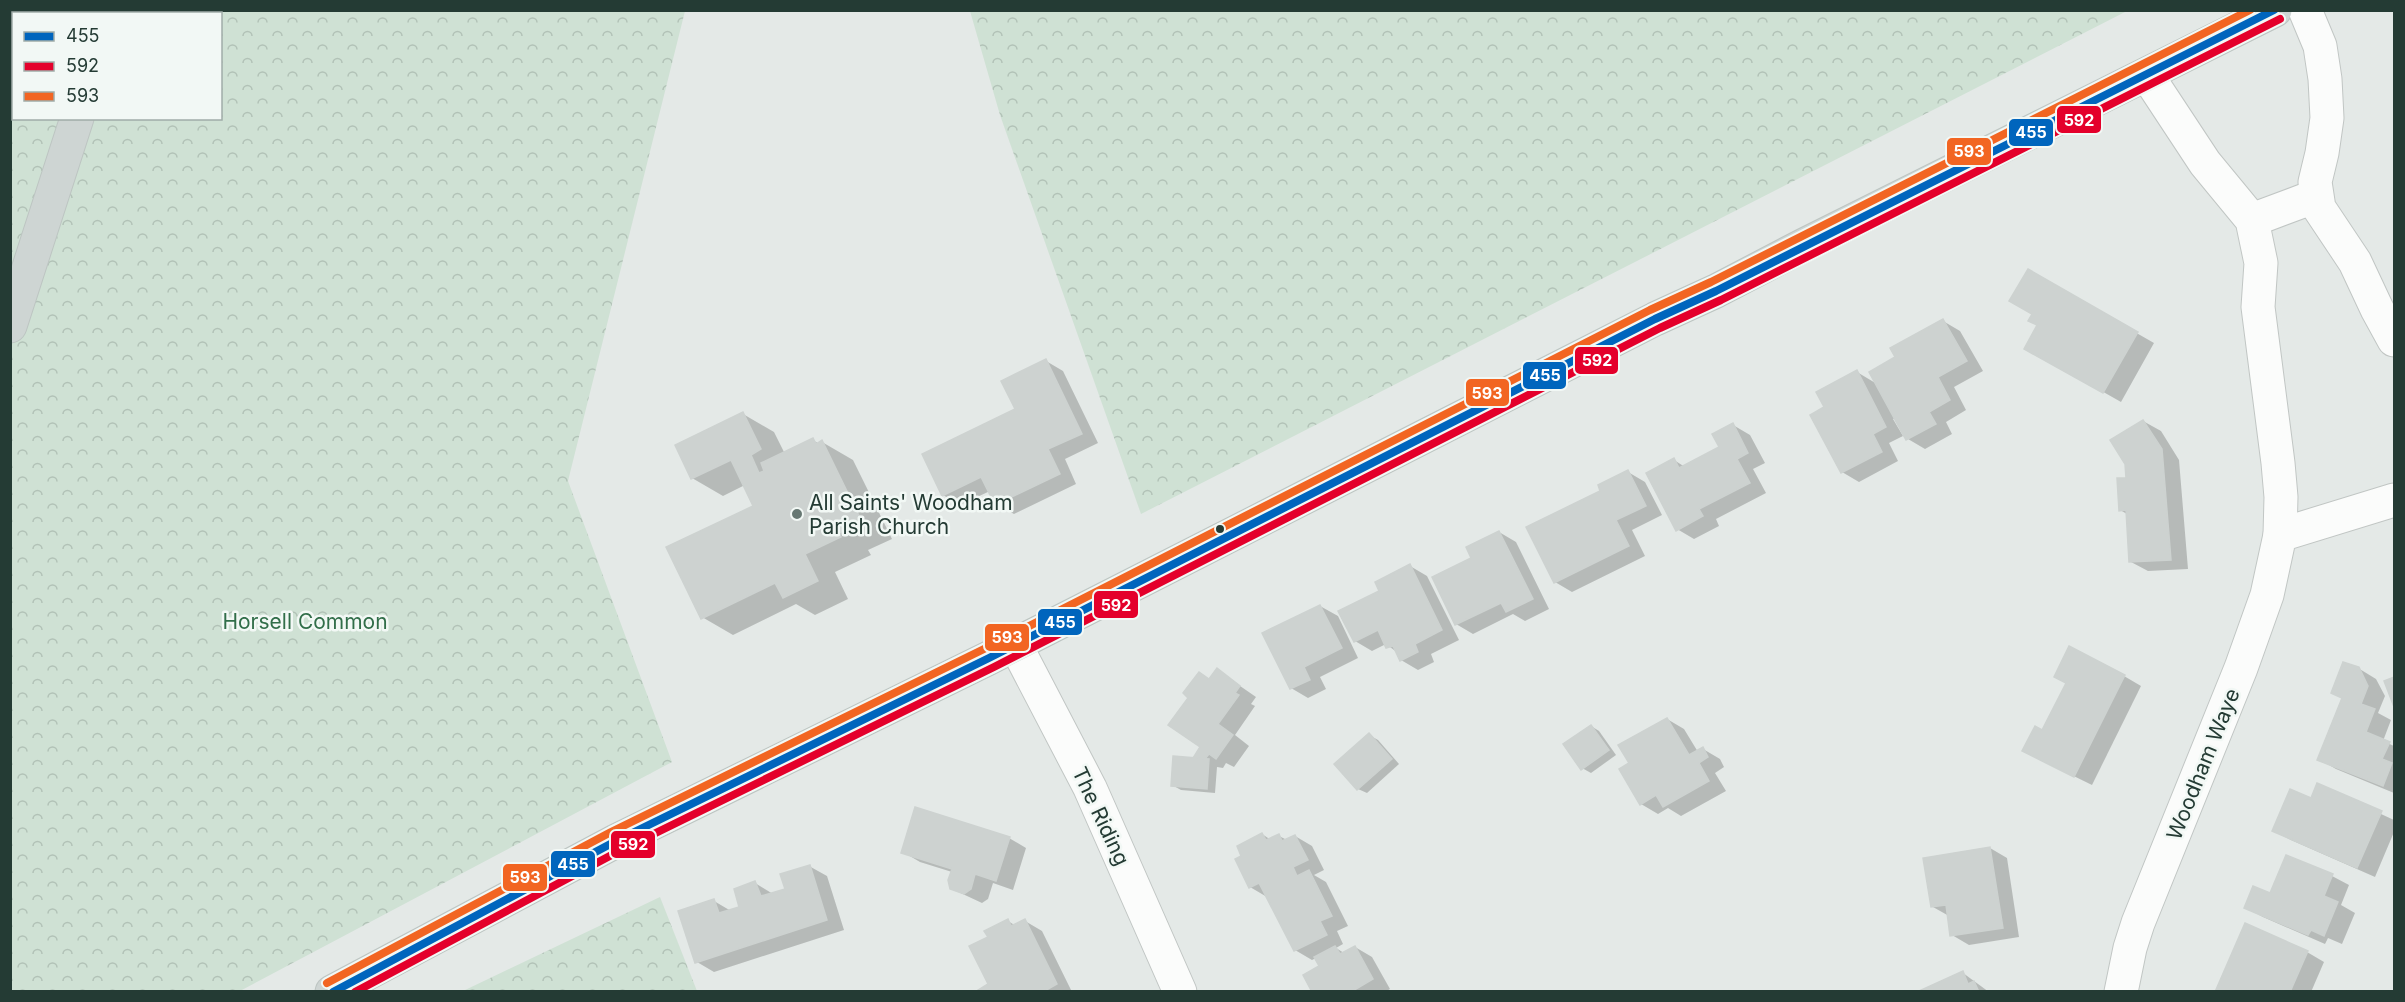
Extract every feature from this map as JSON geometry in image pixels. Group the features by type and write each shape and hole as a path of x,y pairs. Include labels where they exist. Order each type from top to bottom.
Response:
{"main road":[{"path":"332,992 616,841 734,782 757,774 1655,319 1716,291 2275,10"},
{"path":"10,326 75,120"}],"street":[{"path":"2305,10 2320,46 2325,79 2327,118 2315,182 2316,196 2326,222 2355,262 2394,340"},
{"name":"Woodham Waye","path":"2121,992 2138,923 2241,668 2267,595 2280,535 2281,497 2278,463 2258,307 2261,263 2252,220 2205,163 2147,75"},
{"path":"2252,220 2316,196"},
{"path":"2280,535 2394,500"},
{"name":"The Riding","path":"1015,644 1090,788 1180,992"}],"green space":[{"path":"970,10 2127,11 1141,514 1000,115"},
{"name":"Horsell Common","path":"10,11 685,11 568,481 672,762 240,991 11,991"},
{"path":"660,897 697,991 463,991"}],"building":[{"path":"2028,269 2138,332 2103,393 2024,349 2037,325 2028,321 2032,314 2009,301"},
{"path":"1943,319 1967,361 1938,377 1950,400 1929,412 1936,424 1906,440 1869,372 1895,357 1890,348"},
{"path":"1046,359 1082,434 1048,449 1060,474 995,505 981,477 942,496 922,454 1015,409 1001,381"},
{"path":"1857,370 1886,427 1873,434 1882,452 1841,473 1810,415 1824,407 1816,392"},
{"name":"All Saints' Woodham Parish Church","path":"743,412 761,449 751,455 759,473 764,471 761,463 813,438 816,444 822,440 862,522 839,533 841,537 805,554 818,581 783,598 775,583 701,619 666,547 753,506 731,460 691,479 675,445"},
{"path":"2143,420 2162,449 2171,560 2129,562 2126,510 2119,511 2117,478 2126,478 2125,464 2110,440"},
{"path":"1733,423 1748,453 1737,459 1750,483 1699,509 1703,516 1676,531 1646,473 1674,458 1679,468 1719,447 1712,434"},
{"path":"1628,470 1646,506 1616,520 1629,546 1554,583 1526,527 1600,491 1598,485"},
{"path":"1499,531 1533,599 1506,612 1501,603 1455,625 1432,577 1471,558 1466,547"},
{"path":"1410,564 1442,630 1415,644 1418,652 1400,661 1393,646 1386,648 1378,630 1354,642 1338,611 1379,591 1375,582"},
{"path":"1320,605 1342,648 1304,667 1310,680 1290,689 1262,633"},
{"path":"2069,646 2125,675 2074,777 2022,751 2035,726 2042,730 2066,683 2054,677"},
{"path":"2343,662 2359,667 2368,686 2361,704 2375,709 2366,732 2390,742 2382,759 2392,763 2383,786 2317,760 2342,698 2331,693"},
{"path":"1217,668 1240,686 1235,693 1239,695 1218,724 1233,735 1216,759 1209,754 1205,759 1193,758 1200,747 1168,725 1188,698 1183,693 1199,672 1209,679"},
{"path":"2394,677 2394,707 2384,681"},
{"path":"1667,718 1689,755 1703,747 1708,757 1699,763 1709,781 1663,807 1656,795 1640,805 1619,769 1629,763 1618,745"},
{"path":"1591,725 1609,750 1581,770 1563,744"},
{"path":"1369,733 1392,759 1357,790 1334,764"},
{"path":"1173,756 1209,759 1207,789 1171,786"},
{"path":"2317,783 2382,811 2357,868 2272,831 2290,789 2311,798"},
{"path":"915,807 1010,837 996,881 975,874 971,889 964,894 950,889 948,880 952,869 901,853"},
{"path":"1262,833 1266,840 1279,834 1282,841 1295,835 1308,860 1293,867 1297,876 1309,870 1332,916 1320,921 1327,935 1294,951 1259,883 1249,888 1235,859 1241,856 1237,846"},
{"path":"1990,847 2003,928 1950,936 1946,905 1931,907 1923,858"},
{"path":"2286,855 2333,874 2324,896 2338,902 2324,936 2311,930 2308,935 2244,908 2253,886 2270,893"},
{"path":"810,865 827,920 695,963 678,911 714,899 719,913 739,907 734,889 755,881 761,896 785,889 780,874"},
{"path":"1008,919 1011,926 1025,919 1057,984 1043,992 975,992 988,984 969,946 988,937 984,931"},
{"path":"2245,923 2308,951 2290,992 2215,992"},
{"path":"1335,946 1340,954 1355,946 1373,979 1351,992 1312,992 1303,975 1319,966 1314,957"},
{"path":"1963,971 1968,984 1974,981 1979,992 1917,992"}],"transit line":[{"name":"593","path":"327,983 611,832 984,649 1650,310 1711,282 2250,10"},
{"name":"455","path":"333,992 616,841 989,658 1655,319 1716,291 2274,10"},
{"name":"592","path":"355,992 621,850 994,667 1660,328 1721,300 2280,19"}],"place":[{"name":"All Saints' Woodham Parish Church","path":"797,514"}]}
